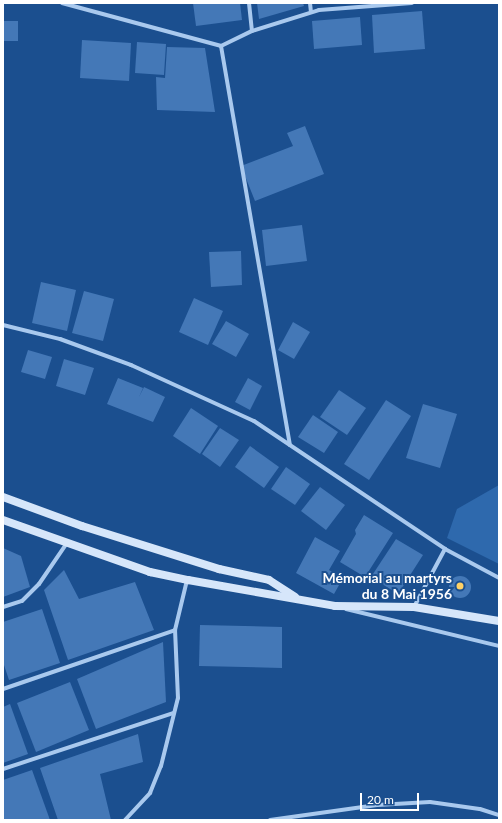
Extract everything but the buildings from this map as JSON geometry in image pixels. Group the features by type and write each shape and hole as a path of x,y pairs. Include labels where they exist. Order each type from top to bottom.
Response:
{"main road":[{"path":"3,497 82,526 219,570 269,580 299,599"},
{"path":"3,520 150,572 188,580 335,606 414,607 499,621"}],"street":[{"path":"62,3 221,46 252,31 311,12 412,3"},
{"path":"249,3 252,31"},
{"path":"310,3 311,12"},
{"path":"365,3 365,8"},
{"path":"221,46 290,445"},
{"path":"3,325 60,339 138,368 254,421 445,549 499,578"},
{"path":"3,607 22,601 35,588 67,543"},
{"path":"414,607 445,549"},
{"path":"125,820 150,793 161,766 173,713 178,698 175,630 188,580"},
{"path":"335,606 499,646"},
{"path":"3,689 175,630"},
{"path":"3,769 173,713"},
{"path":"270,820 377,805 430,802 480,809 499,815"}],"shaded area":[{"path":"499,485 499,564 447,538 457,509"}],"place":[{"name":"Mémorial au martyrs du 8 Mai 1956","path":"460,586"}]}
